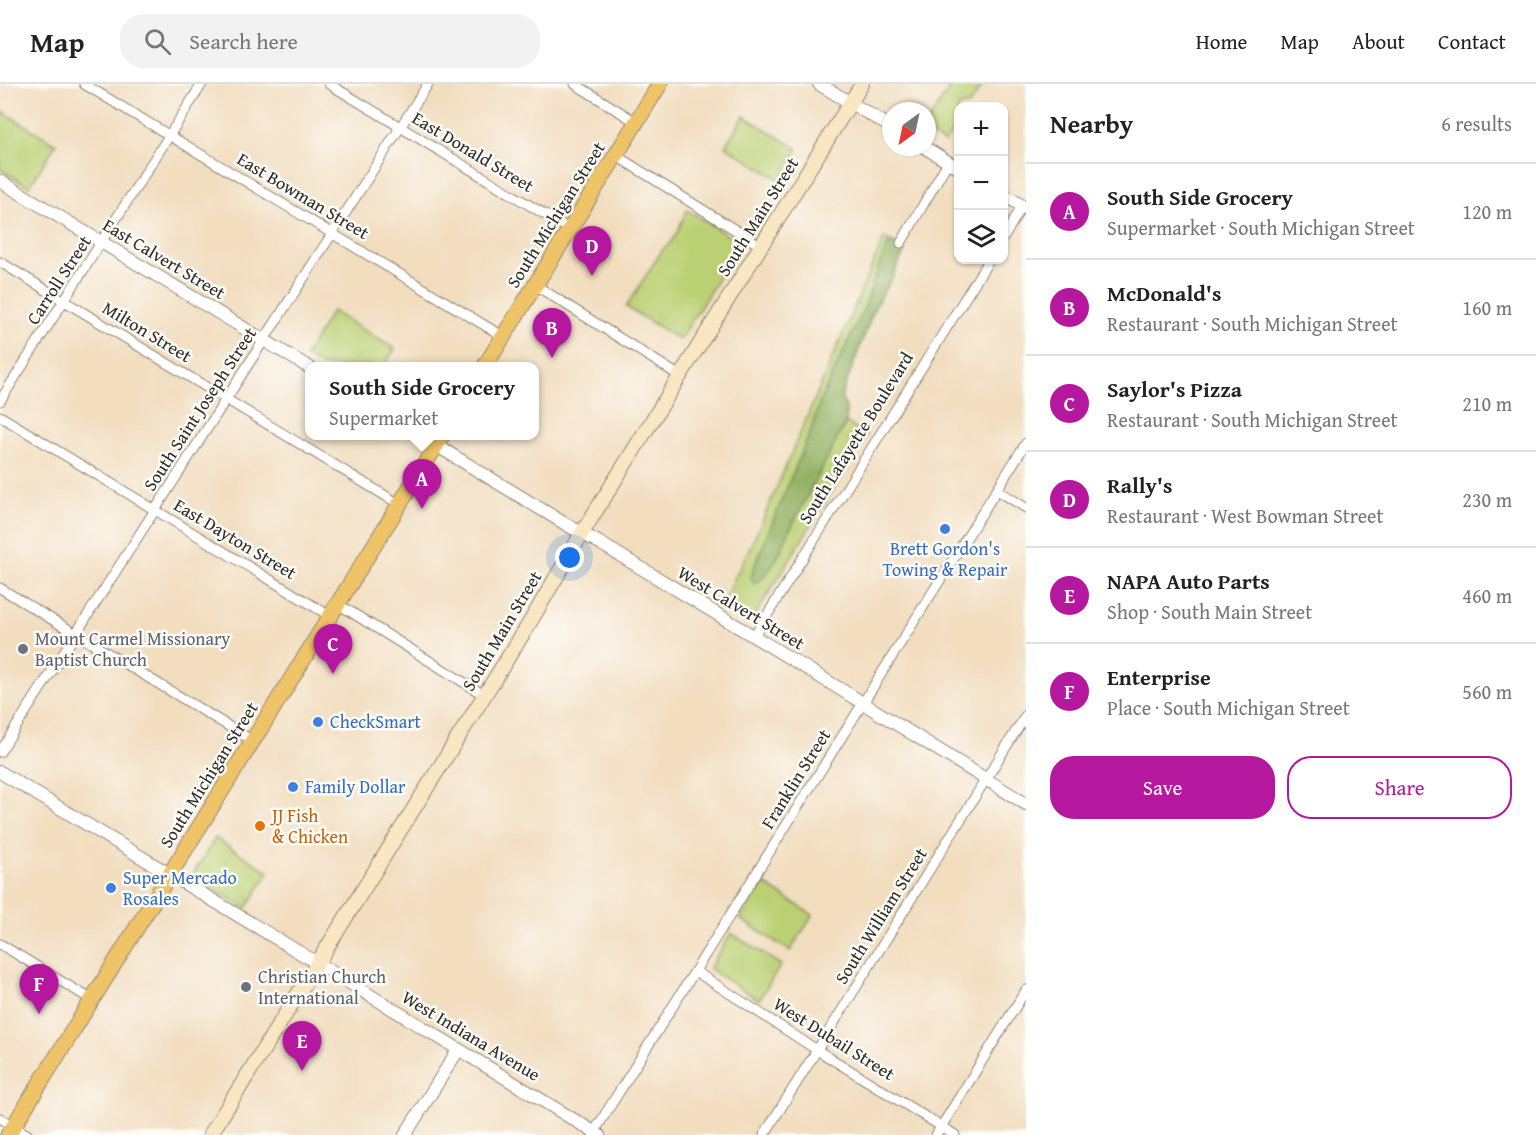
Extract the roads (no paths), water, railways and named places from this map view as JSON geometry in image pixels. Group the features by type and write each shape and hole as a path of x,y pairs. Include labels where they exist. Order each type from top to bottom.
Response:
{"main road":[{"name":"South Michigan Street","path":"488,362 660,84"},
{"name":"South Main Street","path":"210,1135 862,84"},
{"name":"South Michigan Street","path":"11,1131 439,440"}],"street":[{"name":"East Bowman Street","path":"84,84 504,337"},
{"name":"Carroll Street","path":"0,401 202,84"},
{"name":"East Donald Street","path":"329,84 569,229"},
{"name":"South Saint Joseph Street","path":"0,752 428,84"},
{"path":"575,84 636,122"},
{"path":"819,84 882,122"},
{"path":"901,243 953,165 936,154"},
{"path":"615,155 761,246"},
{"name":"East Calvert Street","path":"0,181 305,366"},
{"path":"1008,197 1024,207 1008,231"},
{"name":"Milton Street","path":"0,262 399,504"},
{"name":"South Lafayette Boulevard","path":"754,636 986,264"},
{"path":"535,285 680,376"},
{"name":"East Dayton Street","path":"0,416 155,510 484,695"},
{"name":"West Calvert Street","path":"439,440 582,533 1026,804"},
{"name":"Franklin Street","path":"596,1133 1026,443"},
{"path":"997,490 1026,508"},
{"path":"0,588 253,741"},
{"name":"South William Street","path":"764,1135 1026,715"},
{"name":"West Indiana Avenue","path":"0,772 596,1133"},
{"path":"0,944 92,1000"},
{"name":"West Dubail Street","path":"695,971 817,1050 956,1135"},
{"path":"936,1135 1026,990"},
{"path":"405,1135 458,1050"},
{"path":"0,1118 11,1131 28,1135"}],"place":[{"name":"Rally's","path":"592,276"},
{"name":"McDonald's","path":"552,358"},
{"name":"South Side Grocery","path":"422,509"},
{"name":"Brett Gordon's Towing & Repair","path":"945,529"},
{"name":"Mount Carmel Missionary Baptist Church","path":"23,649"},
{"name":"Saylor's Pizza","path":"333,674"},
{"name":"CheckSmart","path":"318,722"},
{"name":"Family Dollar","path":"293,787"},
{"name":"JJ Fish & Chicken","path":"260,826"},
{"name":"Super Mercado Rosales","path":"111,888"},
{"name":"Christian Church International","path":"246,987"},
{"name":"Enterprise","path":"39,1014"},
{"name":"NAPA Auto Parts","path":"302,1071"}]}
